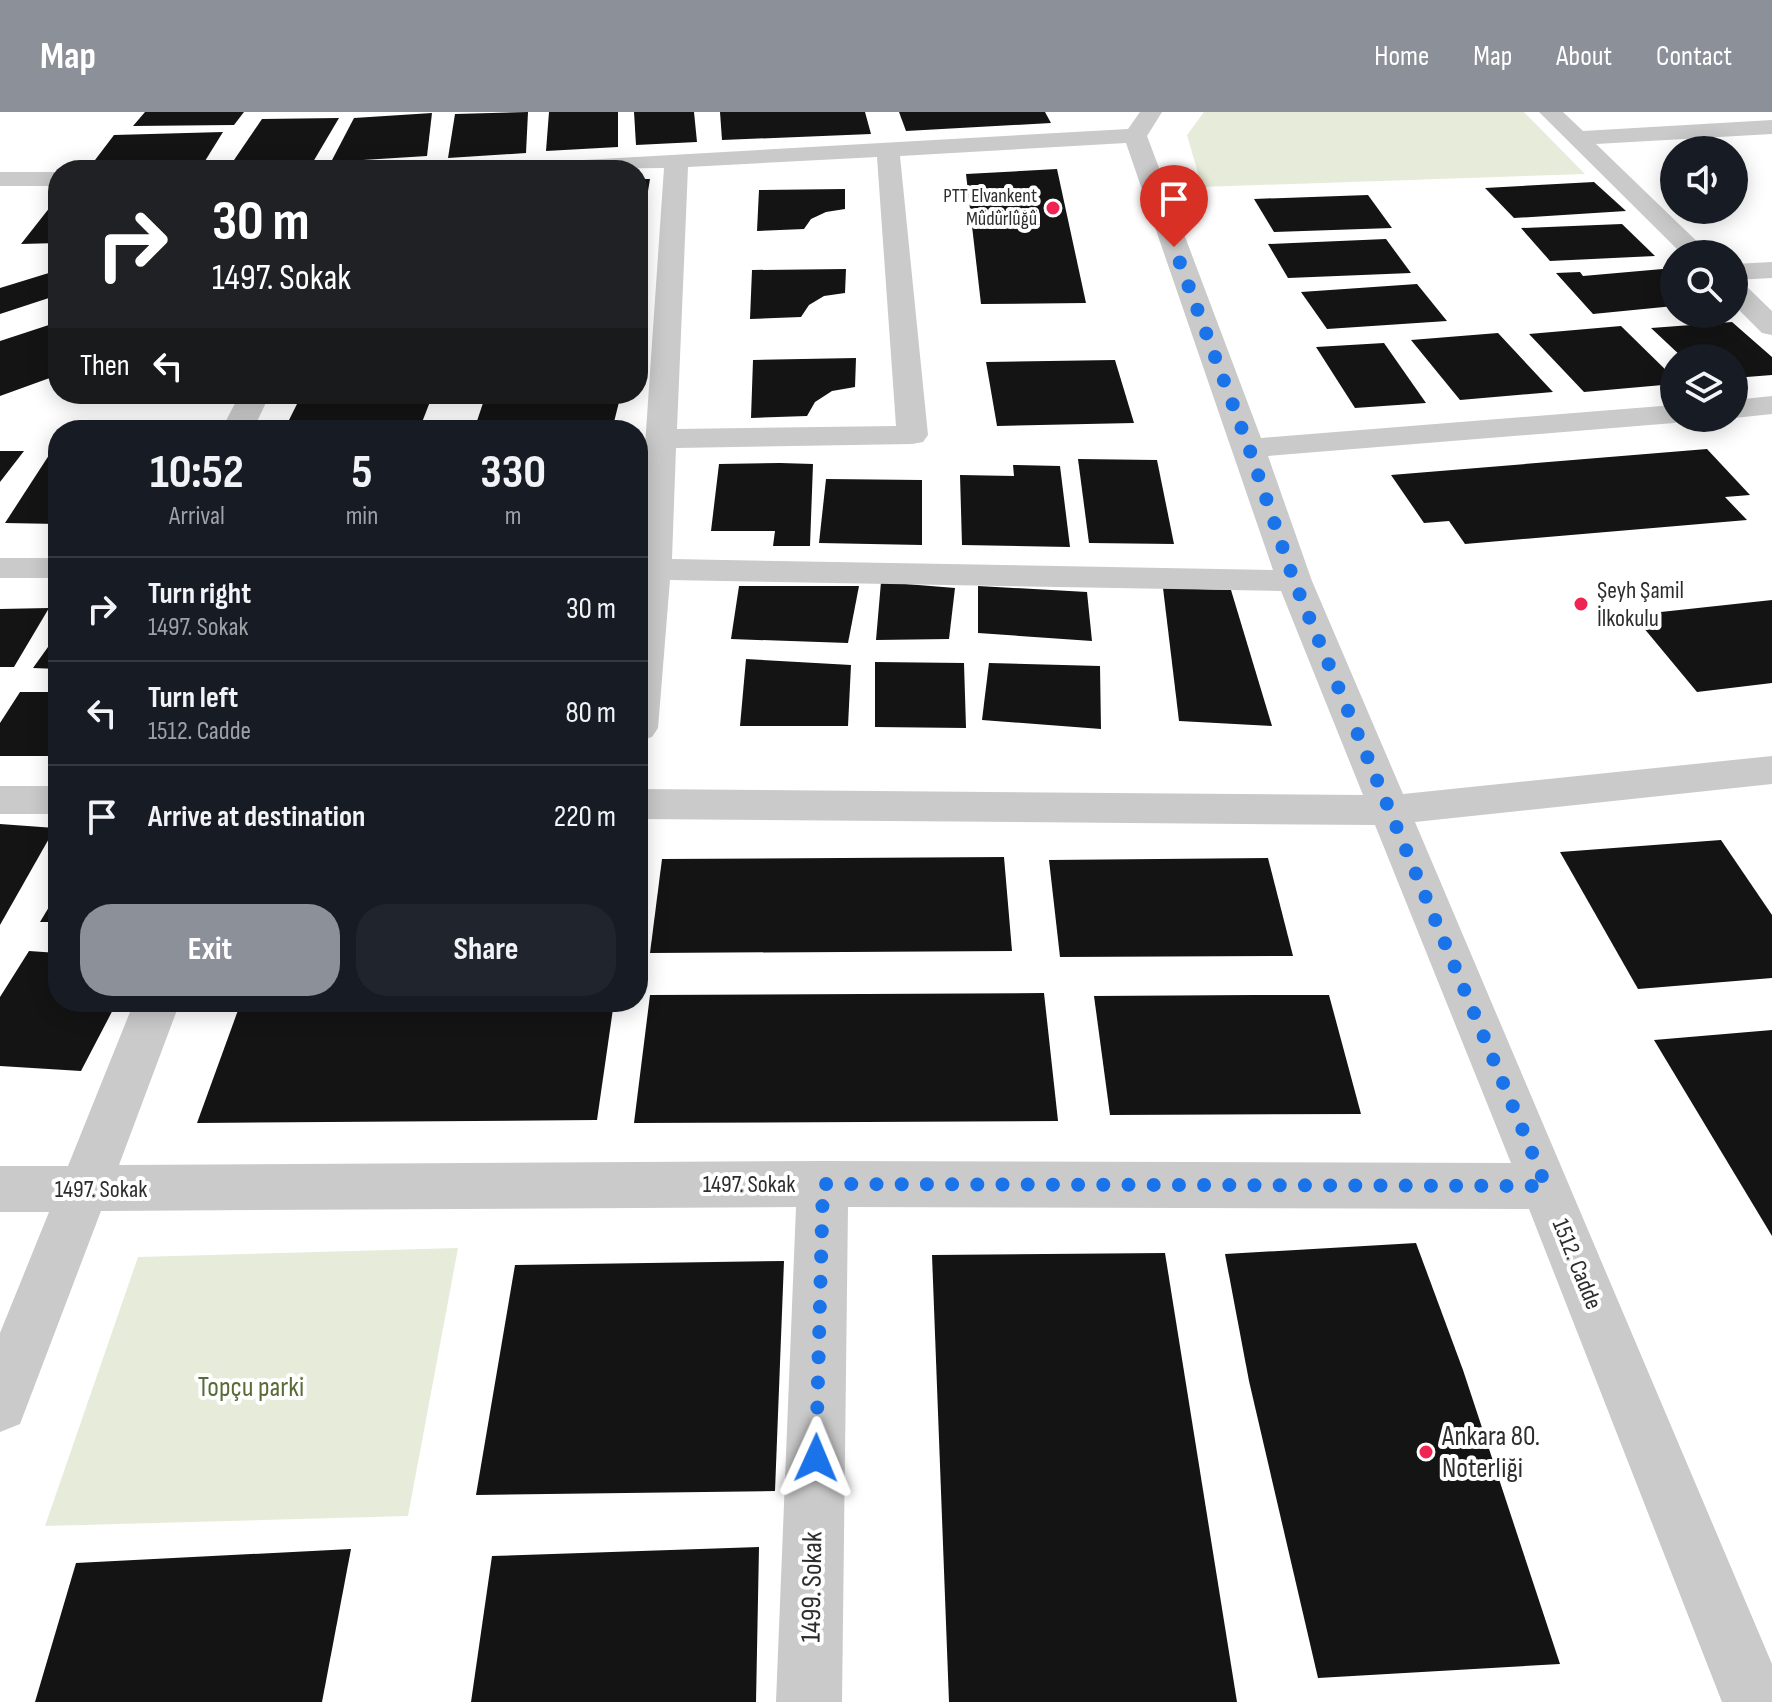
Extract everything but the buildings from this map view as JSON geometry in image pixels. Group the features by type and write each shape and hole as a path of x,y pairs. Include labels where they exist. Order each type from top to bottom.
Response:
{"street":[{"path":"1564,125 1729,112"},
{"path":"648,162 888,151 1143,124"},
{"name":"1512. Cadde","path":"1143,124 1294,581 1386,810 1546,1186 1755,1702"},
{"path":"1564,125 1772,127"},
{"path":"1564,125 1683,240"},
{"path":"661,439 912,435 888,151"},
{"path":"648,552 661,439 676,161"},
{"path":"0,179 48,179"},
{"path":"1748,271 1772,270"},
{"path":"1748,304 1772,327"},
{"path":"1748,408 1772,405"},
{"path":"1249,448 1660,415"},
{"path":"0,568 48,568"},
{"path":"648,569 1294,581"},
{"path":"648,804 1386,810 1772,770"},
{"path":"0,800 48,800"},
{"path":"0,1404 153,1012"},
{"name":"1497. Sokak","path":"0,1189 823,1184 1546,1186"},
{"name":"1499. Sokak","path":"809,1702 823,1184"}],"green space":[{"path":"1204,112 1524,112 1585,174 1202,187 1187,135"},
{"name":"Topçu parki","path":"458,1248 408,1516 45,1526 138,1257"}],"place":[{"name":"PTT Elvankent Müdürlüğü","path":"1053,208"},
{"name":"Şeyh Şamil İlkokulu","path":"1581,604"},
{"name":"Ankara 80. Noterliği","path":"1426,1452"}],"route":[{"path":"816,1458 823,1184 1546,1186 1386,810 1294,581 1249,448 1174,247"}]}
